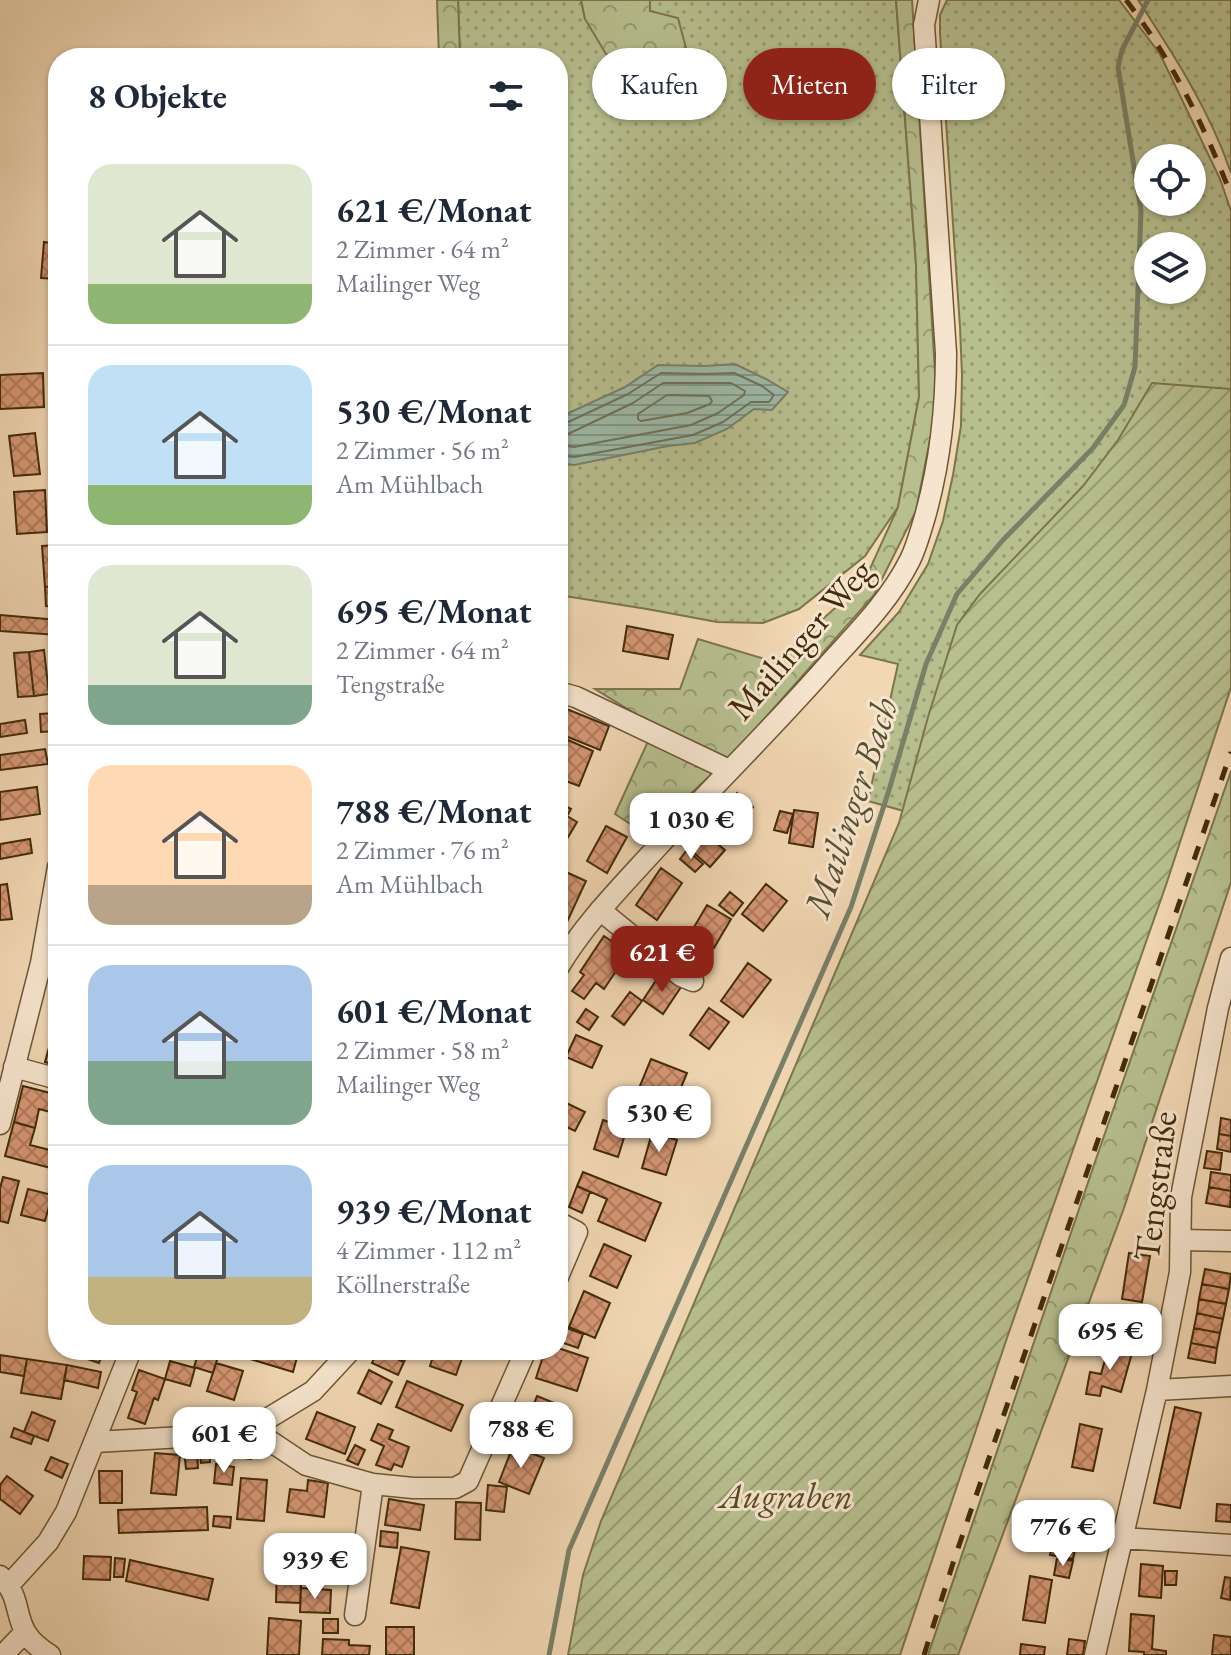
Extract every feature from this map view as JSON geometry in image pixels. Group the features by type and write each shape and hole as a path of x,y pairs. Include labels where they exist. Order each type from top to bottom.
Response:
{"street":[{"name":"Mailinger Weg","path":"568,954 600,910 880,608 910,560 927,511 944,424 946,353 924,25 929,0"},
{"path":"568,695 729,770"},
{"path":"600,910 681,976 693,981"},
{"name":"Tengstraße","path":"1095,1655 1157,1390 1180,1272 1183,1184 1231,958"},
{"path":"0,1124 14,1067 48,972"},
{"path":"14,1067 48,1076"},
{"path":"568,1227 577,1232 568,1253"},
{"path":"1181,1240 1231,1241"},
{"path":"50,1655 36,1646 25,1632 17,1603 4,1580 48,1542 66,1512 127,1360"},
{"path":"95,1442 183,1437 259,1424 313,1391 342,1360"},
{"path":"259,1424 267,1439 306,1465 373,1484 455,1488 468,1481 522,1360"},
{"path":"1157,1390 1231,1386"},
{"path":"355,1615 373,1484"},
{"path":"1122,1538 1231,1545"},
{"path":"3,1655 25,1632"}],"green space":[{"path":"437,0 458,0 460,48 439,48"},
{"path":"458,0 581,0 585,19 650,11 650,0 896,0 900,48 892,48 892,120 905,120 916,264 919,397 898,507 865,556 799,609 763,623 717,622 568,597 568,48 460,48"},
{"path":"581,0 650,0 650,11 678,18 686,48 602,48 585,19"},
{"path":"896,0 912,0 915,48 900,48"},
{"path":"947,0 1119,0 1160,54 1203,144 1134,144 1134,216 1206,216 1206,150 1231,211 1231,474 943,822 868,801 898,664 860,655 899,612 928,564 943,521 961,426 960,327 946,120 1005,120 1005,48 941,48 940,15"},
{"path":"1138,0 1231,0 1231,173 1202,106"},
{"path":"905,120 919,120 937,404 916,511 874,595 735,752 647,835 615,814 655,726 595,689 680,689 698,639 775,662 864,582 898,507 919,397 916,264"},
{"name":"Augraben","path":"1152,383 1231,389 1231,687 1166,885 1009,1332 900,1655 568,1655 583,1575 601,1521 899,823 957,625 980,594 1083,486 1118,440"},
{"path":"1231,771 1231,882 1124,1208 958,1655 928,1655 1096,1159"}],"water":[{"path":"735,364 788,392 772,410 754,409 727,429 695,443 568,464 568,413 625,387 658,365"}],"building":[{"path":"44,242 48,243 48,278 41,278"},
{"path":"43,373 44,407 0,409 0,375"},
{"path":"35,433 40,474 14,476 9,436"},
{"path":"45,490 47,532 17,534 14,492"},
{"path":"42,546 48,546 48,587 45,587"},
{"path":"45,587 48,587 48,606 46,606"},
{"path":"0,615 48,619 48,634 0,631"},
{"path":"627,626 673,635 668,659 623,651"},
{"path":"44,650 48,694 34,696 29,652"},
{"path":"29,652 34,696 18,697 14,653"},
{"path":"568,710 609,726 600,750 568,737"},
{"path":"40,714 48,714 48,732 41,732"},
{"path":"25,720 27,733 0,737 0,724"},
{"path":"568,740 593,751 579,786 568,782"},
{"path":"45,749 48,764 0,770 0,755"},
{"path":"37,787 40,814 0,820 0,792"},
{"path":"737,793 753,807 725,840 709,827"},
{"path":"794,810 818,813 813,847 789,843"},
{"path":"780,811 793,814 787,833 774,830"},
{"path":"568,817 577,822 568,837"},
{"path":"606,826 627,837 607,873 587,861"},
{"path":"700,829 725,850 710,867 686,846"},
{"path":"30,839 32,853 0,859 0,844"},
{"path":"687,850 703,864 695,872 680,859"},
{"path":"661,868 682,883 657,920 636,905"},
{"path":"568,873 586,881 568,920"},
{"path":"7,884 12,919 0,920 0,885"},
{"path":"766,884 787,901 763,931 742,914"},
{"path":"730,892 743,903 733,916 719,905"},
{"path":"707,905 731,919 714,948 690,934"},
{"path":"681,931 693,939 683,954 670,946"},
{"path":"604,936 628,953 604,989 596,983 584,999 572,991 584,975 580,972"},
{"path":"748,963 771,980 743,1017 721,1001"},
{"path":"661,973 681,987 663,1014 643,1000"},
{"path":"630,992 642,1001 624,1025 612,1016"},
{"path":"709,1008 729,1022 709,1049 690,1035"},
{"path":"586,1009 598,1017 589,1030 577,1022"},
{"path":"576,1035 602,1046 592,1068 568,1058"},
{"path":"651,1059 687,1073 671,1112 635,1098"},
{"path":"23,1086 48,1092 48,1111 39,1109 35,1128 14,1122"},
{"path":"617,1095 645,1105 641,1118 612,1108"},
{"path":"568,1104 585,1112 575,1131 568,1128"},
{"path":"1221,1118 1231,1120 1231,1136 1219,1134"},
{"path":"603,1120 627,1128 618,1157 594,1149"},
{"path":"14,1122 35,1128 30,1145 48,1150 48,1167 5,1156"},
{"path":"652,1133 677,1140 666,1175 642,1168"},
{"path":"1219,1134 1231,1136 1231,1152 1217,1149"},
{"path":"1207,1151 1222,1153 1220,1170 1204,1168"},
{"path":"583,1172 661,1203 645,1241 598,1221 607,1199 577,1186"},
{"path":"1211,1172 1231,1175 1231,1191 1209,1187"},
{"path":"3,1177 19,1181 8,1223 0,1221"},
{"path":"577,1186 590,1192 582,1213 569,1207"},
{"path":"1209,1187 1231,1191 1230,1207 1206,1203"},
{"path":"28,1189 48,1194 45,1221 21,1215"},
{"path":"604,1244 631,1256 617,1288 590,1276"},
{"path":"1129,1253 1150,1256 1142,1302 1122,1299"},
{"path":"1205,1269 1231,1274 1229,1289 1202,1284"},
{"path":"1202,1284 1229,1289 1226,1304 1199,1299"},
{"path":"584,1291 610,1303 595,1338 569,1327"},
{"path":"1199,1299 1226,1304 1223,1319 1197,1313"},
{"path":"1197,1313 1223,1319 1220,1333 1194,1328"},
{"path":"1194,1328 1220,1333 1217,1348 1191,1343"},
{"path":"568,1329 583,1334 578,1348 568,1344"},
{"path":"1191,1343 1217,1348 1215,1363 1188,1358"},
{"path":"1109,1346 1132,1353 1121,1392 1102,1386 1100,1396 1086,1394 1090,1372 1101,1374"},
{"path":"568,1351 588,1358 577,1391 536,1378 542,1360 568,1360"},
{"path":"0,1355 27,1359 24,1376 0,1372"},
{"path":"27,1359 67,1365 61,1399 21,1393"},
{"path":"196,1360 217,1360 213,1373 194,1367"},
{"path":"254,1360 296,1360 293,1372"},
{"path":"373,1360 404,1362 398,1375 372,1363"},
{"path":"432,1360 461,1360 456,1375 430,1366"},
{"path":"170,1361 195,1368 190,1386 165,1379"},
{"path":"216,1363 243,1371 234,1400 207,1391"},
{"path":"67,1365 101,1372 98,1388 64,1380"},
{"path":"139,1370 165,1379 145,1424 128,1418 137,1392 132,1390"},
{"path":"369,1370 392,1382 381,1404 358,1393"},
{"path":"407,1381 463,1405 451,1431 396,1407"},
{"path":"537,1396 569,1409 555,1446 522,1433"},
{"path":"1175,1407 1201,1413 1180,1508 1154,1503"},
{"path":"32,1412 55,1421 48,1441 24,1432"},
{"path":"317,1412 355,1427 345,1454 306,1439"},
{"path":"378,1424 393,1430 389,1439 409,1447 402,1467 394,1464 391,1470 376,1465 384,1446 371,1440"},
{"path":"1080,1424 1102,1429 1093,1471 1072,1467"},
{"path":"14,1428 34,1436 31,1444 11,1437"},
{"path":"219,1440 253,1445 251,1459 217,1455"},
{"path":"209,1444 210,1462 201,1463 199,1445"},
{"path":"355,1445 365,1450 358,1465 347,1460"},
{"path":"513,1446 544,1458 529,1494 499,1482"},
{"path":"197,1450 198,1468 186,1469 184,1451"},
{"path":"155,1453 180,1455 176,1495 151,1493"},
{"path":"51,1457 68,1464 62,1478 45,1470"},
{"path":"216,1464 234,1467 232,1485 214,1483"},
{"path":"99,1471 122,1471 122,1503 100,1503"},
{"path":"7,1476 33,1496 20,1514 0,1499 0,1485"},
{"path":"241,1478 267,1480 264,1521 237,1519"},
{"path":"308,1480 328,1483 324,1517 287,1512 290,1489 307,1491"},
{"path":"488,1485 507,1487 504,1512 486,1510"},
{"path":"389,1499 424,1505 420,1530 385,1525"},
{"path":"456,1502 481,1503 480,1540 455,1539"},
{"path":"1051,1502 1074,1506 1069,1540 1077,1541 1073,1559 1050,1555 1053,1540 1046,1539"},
{"path":"1217,1504 1231,1505 1231,1522 1216,1521"},
{"path":"207,1507 208,1530 119,1533 118,1510"},
{"path":"214,1516 231,1517 230,1528 213,1526"},
{"path":"381,1531 398,1533 397,1548 380,1546"},
{"path":"401,1547 429,1552 419,1608 391,1603"},
{"path":"84,1556 111,1557 110,1580 83,1579"},
{"path":"115,1558 125,1559 123,1577 114,1577"},
{"path":"1057,1558 1073,1561 1069,1578 1054,1575"},
{"path":"130,1560 213,1579 208,1600 126,1581"},
{"path":"1141,1564 1163,1566 1161,1598 1139,1596"},
{"path":"277,1566 302,1567 300,1603 276,1602"},
{"path":"1165,1571 1177,1571 1176,1585 1165,1585"},
{"path":"1030,1576 1052,1580 1045,1623 1023,1620"},
{"path":"1225,1577 1231,1578 1230,1600 1221,1598"},
{"path":"301,1588 331,1590 330,1613 300,1612"},
{"path":"1131,1614 1154,1616 1152,1649 1166,1651 1166,1655 1129,1651"},
{"path":"269,1618 301,1621 299,1655 267,1655"},
{"path":"323,1619 338,1619 338,1633 323,1633"},
{"path":"386,1627 414,1627 414,1655 386,1655"},
{"path":"1214,1635 1231,1637 1231,1655 1212,1655"},
{"path":"323,1639 349,1640 349,1645 370,1646 369,1655 322,1655"},
{"path":"1069,1639 1085,1641 1083,1655 1067,1655"},
{"path":"1021,1644 1045,1647 1044,1655 1020,1655"}],"waterway":[{"name":"Mailinger Bach","path":"549,1655 569,1550 851,907 926,664 957,594 1003,540 1093,448 1124,405 1135,367 1141,211 1118,67 1122,50 1148,0"}],"railway":[{"path":"1126,0 1158,45 1186,94 1231,195"},
{"path":"924,1655 1231,752"}]}
